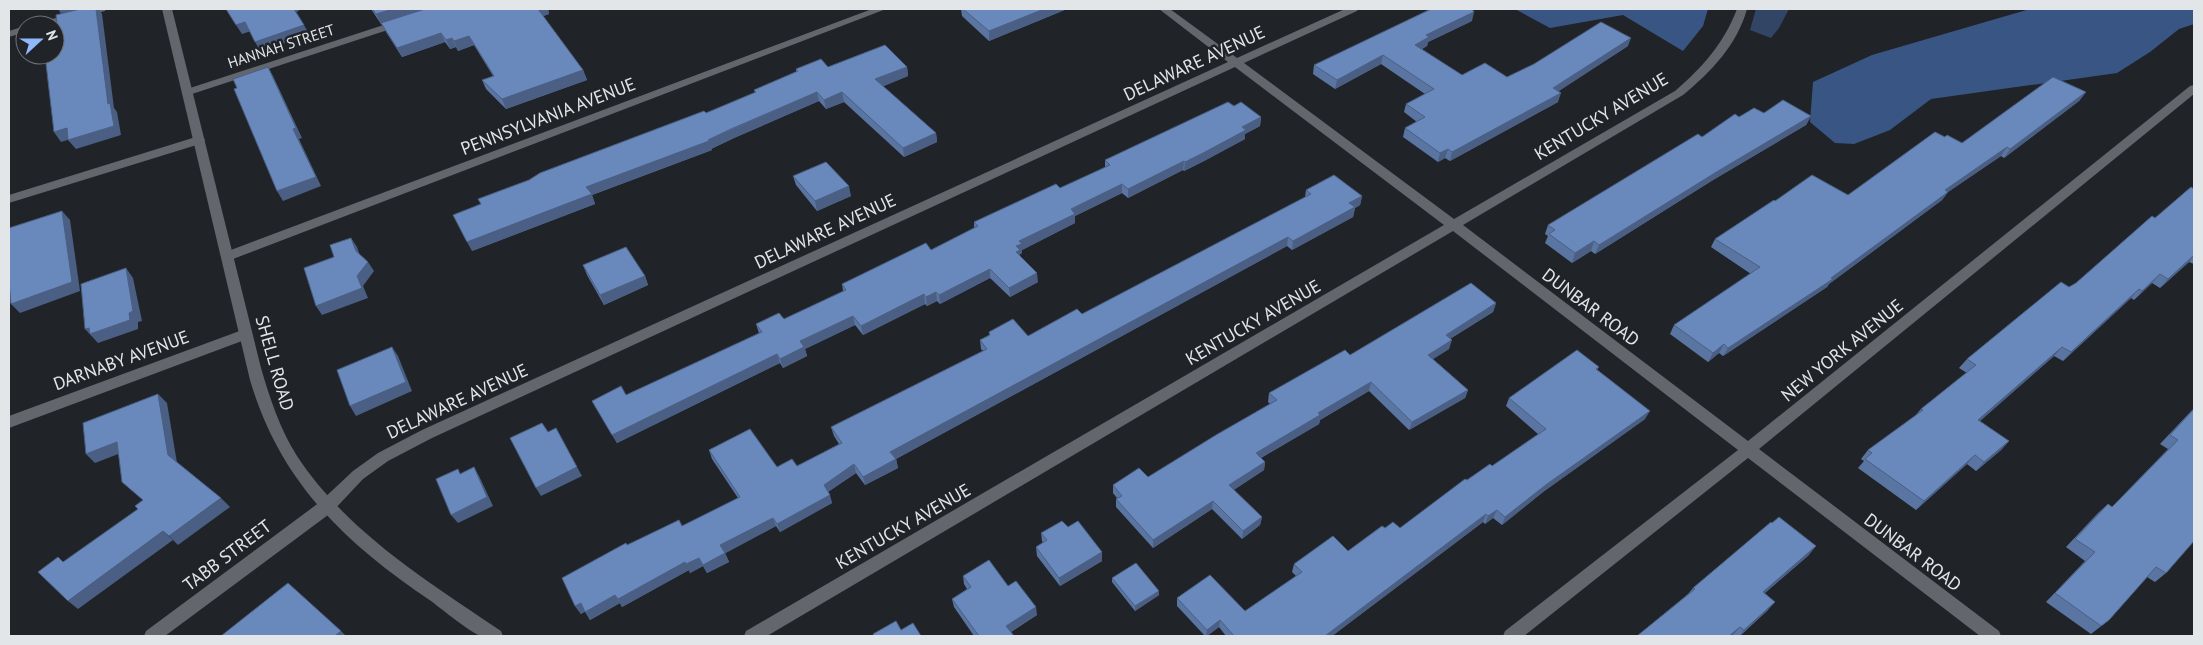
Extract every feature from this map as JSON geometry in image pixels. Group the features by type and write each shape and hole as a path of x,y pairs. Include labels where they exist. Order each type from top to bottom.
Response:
{"street":[{"path":"65,19 101,9"},
{"name":"SHELL ROAD","path":"167,9 228,256 245,334 257,379 273,425 293,462 326,506 352,532 430,591 495,636"},
{"name":"PENNSYLVANIA AVENUE","path":"228,256 881,9"},
{"name":"DUNBAR ROAD","path":"1164,9 1455,226 1993,636"},
{"name":"DELAWARE AVENUE","path":"326,506 358,475 383,457 427,434 1237,64 1353,9"},
{"name":"KENTUCKY AVENUE","path":"752,636 1455,226 1679,93 1713,63 1729,40 1742,9"},
{"name":"HANNAH STREET","path":"188,92 412,18"},
{"name":"NEW YORK AVENUE","path":"1511,636 1748,450 2194,88"},
{"path":"9,200 199,140"},
{"name":"DARNABY AVENUE","path":"9,422 245,334"},
{"name":"TABB STREET","path":"152,636 326,506"}],"shaded area":[{"path":"1515,9 1708,9 1703,26 1683,51 1623,15 1550,28"},
{"path":"1756,9 1789,9 1779,28 1771,38 1750,30"},
{"path":"2030,9 2194,9 2194,24 2179,29 2150,52 2117,73 1931,99 1890,130 1854,144 1835,143 1810,122 1813,82 1872,55"}],"building":[{"path":"80,9 96,9 108,104 110,103 114,126 68,140 67,128 54,132 46,65 65,65 65,15 56,15"},
{"path":"226,9 294,9 304,25 255,42 245,22 236,25"},
{"path":"372,9 393,9 376,14"},
{"path":"425,9 538,9 583,70 502,99 482,80 494,76 469,36 454,41 452,38 446,40 441,33 397,48 381,23"},
{"path":"963,9 1044,9 989,31"},
{"path":"1431,9 1472,9 1474,12 1426,35 1429,37 1415,45 1462,75 1485,63 1507,77 1534,64 1601,22 1631,38 1553,88 1561,93 1452,152 1448,149 1440,153 1405,128 1425,117 1406,104 1434,89 1383,55 1337,80 1314,65"},
{"path":"885,45 907,67 875,79 936,133 903,148 842,92 824,100 817,92 731,129 709,141 586,187 592,194 467,242 453,215 481,204 478,199 529,180 540,173 704,111 706,113 756,92 754,90 821,59 828,67"},
{"path":"268,67 296,128 293,129 316,177 277,191 234,89 237,88 233,79"},
{"path":"2053,77 2086,92 2010,149 2007,147 1945,190 1948,192 1831,278 1833,279 1728,348 1724,344 1713,353 1674,325 1760,267 1715,239 1812,175 1848,195 1935,132 1945,137 1947,135 1962,143"},
{"path":"1783,100 1811,116 1599,245 1594,241 1575,253 1549,234 1555,230 1548,225 1698,134 1702,137 1735,114 1739,117 1754,108 1764,113"},
{"path":"1228,102 1234,106 1241,102 1261,117 1242,127 1246,130 1205,152 1128,189 1122,184 1071,209 1075,214 1019,241 1022,244 1016,246 1020,250 1016,252 1037,273 1009,288 990,269 939,295 936,292 926,297 924,294 861,326 853,316 800,341 804,347 780,359 777,354 612,435 592,401 621,386 626,395 762,332 756,324 779,313 784,319 846,290 842,284 926,243 931,250 978,226 974,222 1056,184 1060,188 1110,165 1105,160"},
{"path":"826,162 849,186 815,201 793,176"},
{"path":"1334,175 1362,196 1349,203 1355,207 1293,241 1288,237 890,452 896,459 863,477 854,464 824,485 830,495 777,524 773,518 720,545 725,553 703,565 699,558 686,564 685,562 618,599 615,595 585,612 581,603 575,606 562,578 626,543 627,545 679,520 682,526 740,497 709,450 750,429 777,467 792,459 797,466 842,443 831,427 987,349 980,340 990,335 989,332 1013,319 1028,336 1077,309 1082,314 1311,194 1306,190"},
{"path":"2191,187 2194,189 2194,255 2168,279 2160,274 2142,291 2139,289 2071,352 2062,347 1978,420 2009,441 1984,462 1975,455 1924,501 1865,459 1872,453 1868,450 1923,410 1921,409 1976,365 1967,359 2061,282 2069,287 2076,283 2152,216 2155,218"},
{"path":"62,211 72,282 11,304 9,228"},
{"path":"351,238 356,251 368,262 357,276 362,288 316,306 304,268 334,257 330,245"},
{"path":"626,247 645,276 600,295 583,265"},
{"path":"126,268 133,311 129,313 130,320 90,334 89,328 85,329 81,284"},
{"path":"1471,283 1496,303 1446,335 1452,340 1428,355 1468,390 1412,422 1371,382 1318,413 1320,415 1256,453 1265,462 1229,485 1262,517 1243,531 1213,501 1153,540 1116,499 1122,496 1113,485 1139,468 1148,477 1277,400 1269,393 1345,350 1350,355"},
{"path":"392,347 406,382 350,406 337,370"},
{"path":"1577,350 1599,367 1596,369 1650,411 1547,484 1505,517 1497,510 1488,516 1486,514 1325,636 1234,636 1220,620 1207,630 1177,598 1210,575 1245,611 1302,572 1294,564 1333,536 1348,551 1382,526 1385,528 1393,522 1400,528 1465,479 1467,480 1490,464 1492,466 1546,429 1509,398"},
{"path":"158,394 168,455 221,498 169,536 163,531 68,601 38,572 58,557 63,562 138,509 135,506 143,500 122,482 117,442 86,454 83,423"},
{"path":"2194,409 2194,541 2166,573 2156,567 2109,620 2101,626 2055,593 2095,552 2075,539 2108,504 2112,507 2178,440 2170,435"},
{"path":"542,423 548,432 556,428 577,467 536,488 510,438"},
{"path":"474,467 487,497 451,515 436,479 458,469 460,474"},
{"path":"1779,517 1816,546 1763,592 1775,602 1744,630 1740,627 1729,636 1637,636 1695,589 1693,588 1771,522"},
{"path":"1062,521 1068,527 1078,521 1102,552 1059,578 1036,547 1047,540 1041,533"},
{"path":"989,560 1008,586 1016,581 1036,607 1006,626 1014,636 979,636 952,599 971,587 963,576"},
{"path":"1136,563 1159,591 1135,606 1112,578"},
{"path":"288,583 341,631 335,636 221,636"},
{"path":"896,621 901,630 913,623 921,636 874,636 873,634"}]}
